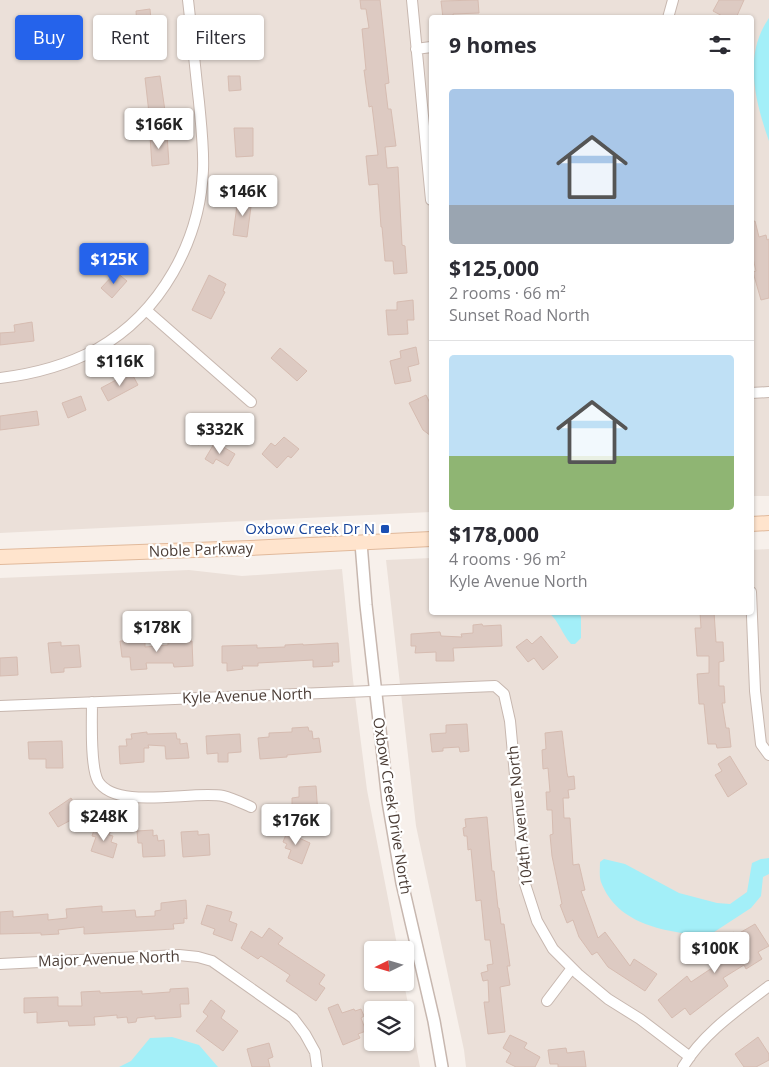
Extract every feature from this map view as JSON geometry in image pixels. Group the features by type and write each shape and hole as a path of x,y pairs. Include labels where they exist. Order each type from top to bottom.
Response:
{"main road":[{"path":"754,524 769,523"},
{"name":"Noble Parkway","path":"0,557 429,539"}],"street":[{"path":"0,378 42,371 78,358 98,348 124,330 146,310 166,285 181,259 193,230 201,200 204,169 188,0"},
{"path":"412,0 429,180"},
{"path":"669,15 673,0"},
{"path":"416,49 429,47"},
{"path":"146,310 251,402"},
{"path":"754,393 769,392"},
{"name":"Oxbow Creek Drive North","path":"361,543 385,776 398,858 434,1021 442,1067"},
{"path":"752,615 755,691 761,744 769,755"},
{"name":"Kyle Avenue North","path":"0,706 495,686"},
{"name":"104th Avenue North","path":"495,686 504,694 510,721 525,884 537,921 553,949 572,968 608,998 640,1019 690,1057"},
{"path":"92,702 94,769 99,783 113,794 130,798 222,796 251,807"},
{"name":"Major Avenue North","path":"0,964 179,955 212,961 293,1018 315,1052 317,1067"},
{"path":"547,1001 572,968"},
{"path":"683,1067 719,1025 769,986"}],"shaded area":[{"path":"0,0 769,0 769,496 754,496 754,15 429,15 429,512 0,533"},
{"path":"769,549 769,1067 466,1067 416,826 386,560 429,558 429,615 754,615 754,550"},
{"path":"342,569 353,680 367,790 396,941 364,941 364,991 406,991 407,1001 364,1001 364,1051 414,1051 414,1036 420,1067 0,1067 0,578 189,570 242,576"}],"water":[{"path":"769,18 769,141 759,110 754,78 754,63 756,47 761,32"},
{"path":"551,615 580,615 581,638 575,644 571,644"},
{"path":"769,858 769,874 763,877 761,896 751,908 708,936 661,929 632,917 619,908 609,897 600,877 600,862 604,859 625,864 679,893 717,903 730,904 747,892 752,863"},
{"path":"172,1037 199,1045 218,1067 119,1067 131,1061 150,1038"}],"building":[{"path":"360,0 380,0 389,83 385,84 388,109 391,109 396,146 385,147 387,168 398,167 402,245 405,246 407,273 394,274 393,261 385,261 378,184 369,185 366,156 378,155 372,106 369,107 364,70 366,70 362,29 369,28 366,9 361,9"},
{"path":"478,0 479,13 443,15 441,1"},
{"path":"719,0 744,0 737,15 720,15 713,11"},
{"path":"150,9 151,15 136,15 136,11"},
{"path":"160,76 165,111 149,113 145,78"},
{"path":"228,76 240,76 241,90 229,91"},
{"path":"234,128 253,128 253,156 236,157"},
{"path":"167,135 169,164 152,166 150,136"},
{"path":"238,198 252,199 247,237 233,235"},
{"path":"754,221 759,237 766,235 767,240 769,239 769,298 761,300 754,276 754,272 756,271 754,262"},
{"path":"116,272 127,281 112,298 101,288"},
{"path":"209,275 226,284 223,291 225,292 211,319 192,310"},
{"path":"413,300 414,320 407,320 408,334 388,335 386,310 397,310 397,302"},
{"path":"32,322 34,341 0,345 0,333 15,332 14,325"},
{"path":"416,347 419,364 408,367 411,381 395,384 390,361 401,358 400,351"},
{"path":"280,348 307,371 297,381 271,358"},
{"path":"131,372 138,385 108,401 101,388"},
{"path":"426,395 429,401 429,434 423,430 409,403"},
{"path":"81,396 86,410 68,418 62,403"},
{"path":"37,411 39,425 0,430 0,416"},
{"path":"199,422 209,439 198,445 188,429"},
{"path":"284,437 299,449 291,458 288,456 277,468 262,454 271,443 275,446"},
{"path":"215,442 235,454 228,466 216,459 213,464 205,459"},
{"path":"700,615 714,615 716,642 723,642 724,661 719,662 719,686 724,686 725,703 722,703 726,728 729,728 731,747 717,748 716,744 708,744 704,704 699,704 697,674 709,673 709,656 697,656 695,628 701,628"},
{"path":"482,624 483,626 501,625 502,646 453,648 454,661 436,661 436,652 415,653 416,646 411,646 411,634 440,632 441,636 462,637 461,634 473,633 473,625"},
{"path":"139,635 139,641 145,640 145,647 168,645 168,639 182,638 182,641 192,641 193,666 174,667 173,663 146,663 147,669 131,670 130,657 122,657 120,641 128,641 128,636"},
{"path":"541,636 558,657 543,670 534,658 528,662 516,647 527,639 532,644"},
{"path":"61,642 61,646 79,645 81,667 64,668 64,672 51,673 48,643"},
{"path":"338,643 339,662 332,662 333,666 313,667 313,660 258,663 258,666 242,666 243,669 227,671 227,663 222,663 222,646 257,645 257,648"},
{"path":"17,657 18,675 0,676 0,658"},
{"path":"467,724 469,751 460,752 459,747 443,748 443,751 432,752 430,734 446,733 446,725"},
{"path":"308,727 309,731 312,731 313,739 319,738 321,752 260,759 258,738 269,737 269,733 292,732 292,728"},
{"path":"562,731 567,773 568,777 574,776 575,789 568,790 569,798 563,798 564,818 570,818 573,865 579,864 585,890 581,891 598,938 605,932 630,966 634,959 657,974 645,991 608,967 597,952 592,955 579,937 573,920 567,923 560,905 562,904 552,856 550,835 553,834 552,810 547,810 546,792 550,792 548,768 543,769 542,750 546,749 545,733"},
{"path":"147,732 147,734 176,733 177,739 180,739 180,744 187,743 189,758 166,759 165,746 148,745 149,748 144,748 144,762 120,764 119,746 127,746 126,739 132,739 131,734"},
{"path":"240,734 241,752 228,753 228,762 218,762 218,753 207,754 206,736"},
{"path":"62,741 63,768 46,768 46,759 29,759 28,742"},
{"path":"730,756 747,784 728,797 715,775 722,771 718,764"},
{"path":"316,786 318,815 292,817 292,798 299,797 299,787"},
{"path":"71,798 82,814 58,827 49,813"},
{"path":"487,817 492,871 494,871 498,908 501,924 504,924 510,966 507,966 510,985 500,987 505,1032 488,1034 484,1002 489,1002 488,980 483,981 481,973 488,971 487,965 493,964 490,940 485,940 481,900 476,901 471,849 468,850 467,836 464,836 463,828 466,827 465,819"},
{"path":"96,824 111,829 109,835 113,836 111,842 117,844 113,858 91,851 96,837 92,836"},
{"path":"289,827 301,833 299,838 310,843 302,864 288,858 291,850 285,848 287,844 283,842"},
{"path":"153,830 153,836 157,835 158,841 164,840 165,856 143,857 142,843 138,843 137,831"},
{"path":"198,831 198,835 209,834 210,855 183,857 181,832"},
{"path":"186,900 187,919 184,918 184,923 173,924 174,929 84,934 84,927 58,930 59,934 0,934 0,912 13,911 13,917 48,914 48,920 67,918 66,909 102,906 102,912 135,910 136,917 155,916 155,911 161,910 161,903"},
{"path":"207,905 232,912 229,921 237,924 232,941 213,934 215,929 201,924"},
{"path":"755,924 769,946 758,952 762,959 746,969 744,965 723,978 728,986 690,1015 685,1008 672,1018 658,1000 687,976 691,982 736,952 727,937 734,932 736,935"},
{"path":"269,928 283,938 278,944 325,975 319,984 325,988 316,1001 286,981 290,975 261,956 258,959 241,948 251,931 262,938"},
{"path":"188,988 189,1004 180,1004 181,1017 155,1019 155,1016 137,1018 136,1022 128,1023 127,1017 117,1018 117,1015 94,1017 95,1025 69,1026 68,1021 37,1023 37,1012 24,1013 24,998 58,997 58,1006 82,1006 81,992 142,991 142,994 170,992 170,989"},
{"path":"211,1000 225,1011 221,1018 238,1031 223,1051 196,1031 208,1016 203,1012"},
{"path":"338,1004 342,1013 361,1009 364,1016 361,1018 364,1032 358,1034 360,1038 343,1045 328,1008"},
{"path":"510,1035 527,1043 524,1048 540,1057 535,1067 516,1067 506,1062 511,1053 503,1048"},
{"path":"758,1037 769,1054 769,1060 756,1067 744,1067 735,1054"},
{"path":"269,1043 273,1057 268,1059 270,1067 252,1067 247,1049"},
{"path":"566,1048 567,1053 584,1051 586,1067 558,1067 558,1064 550,1064 548,1050"}],"place":[{"name":"Oxbow Creek Dr N","path":"385,529"}]}
